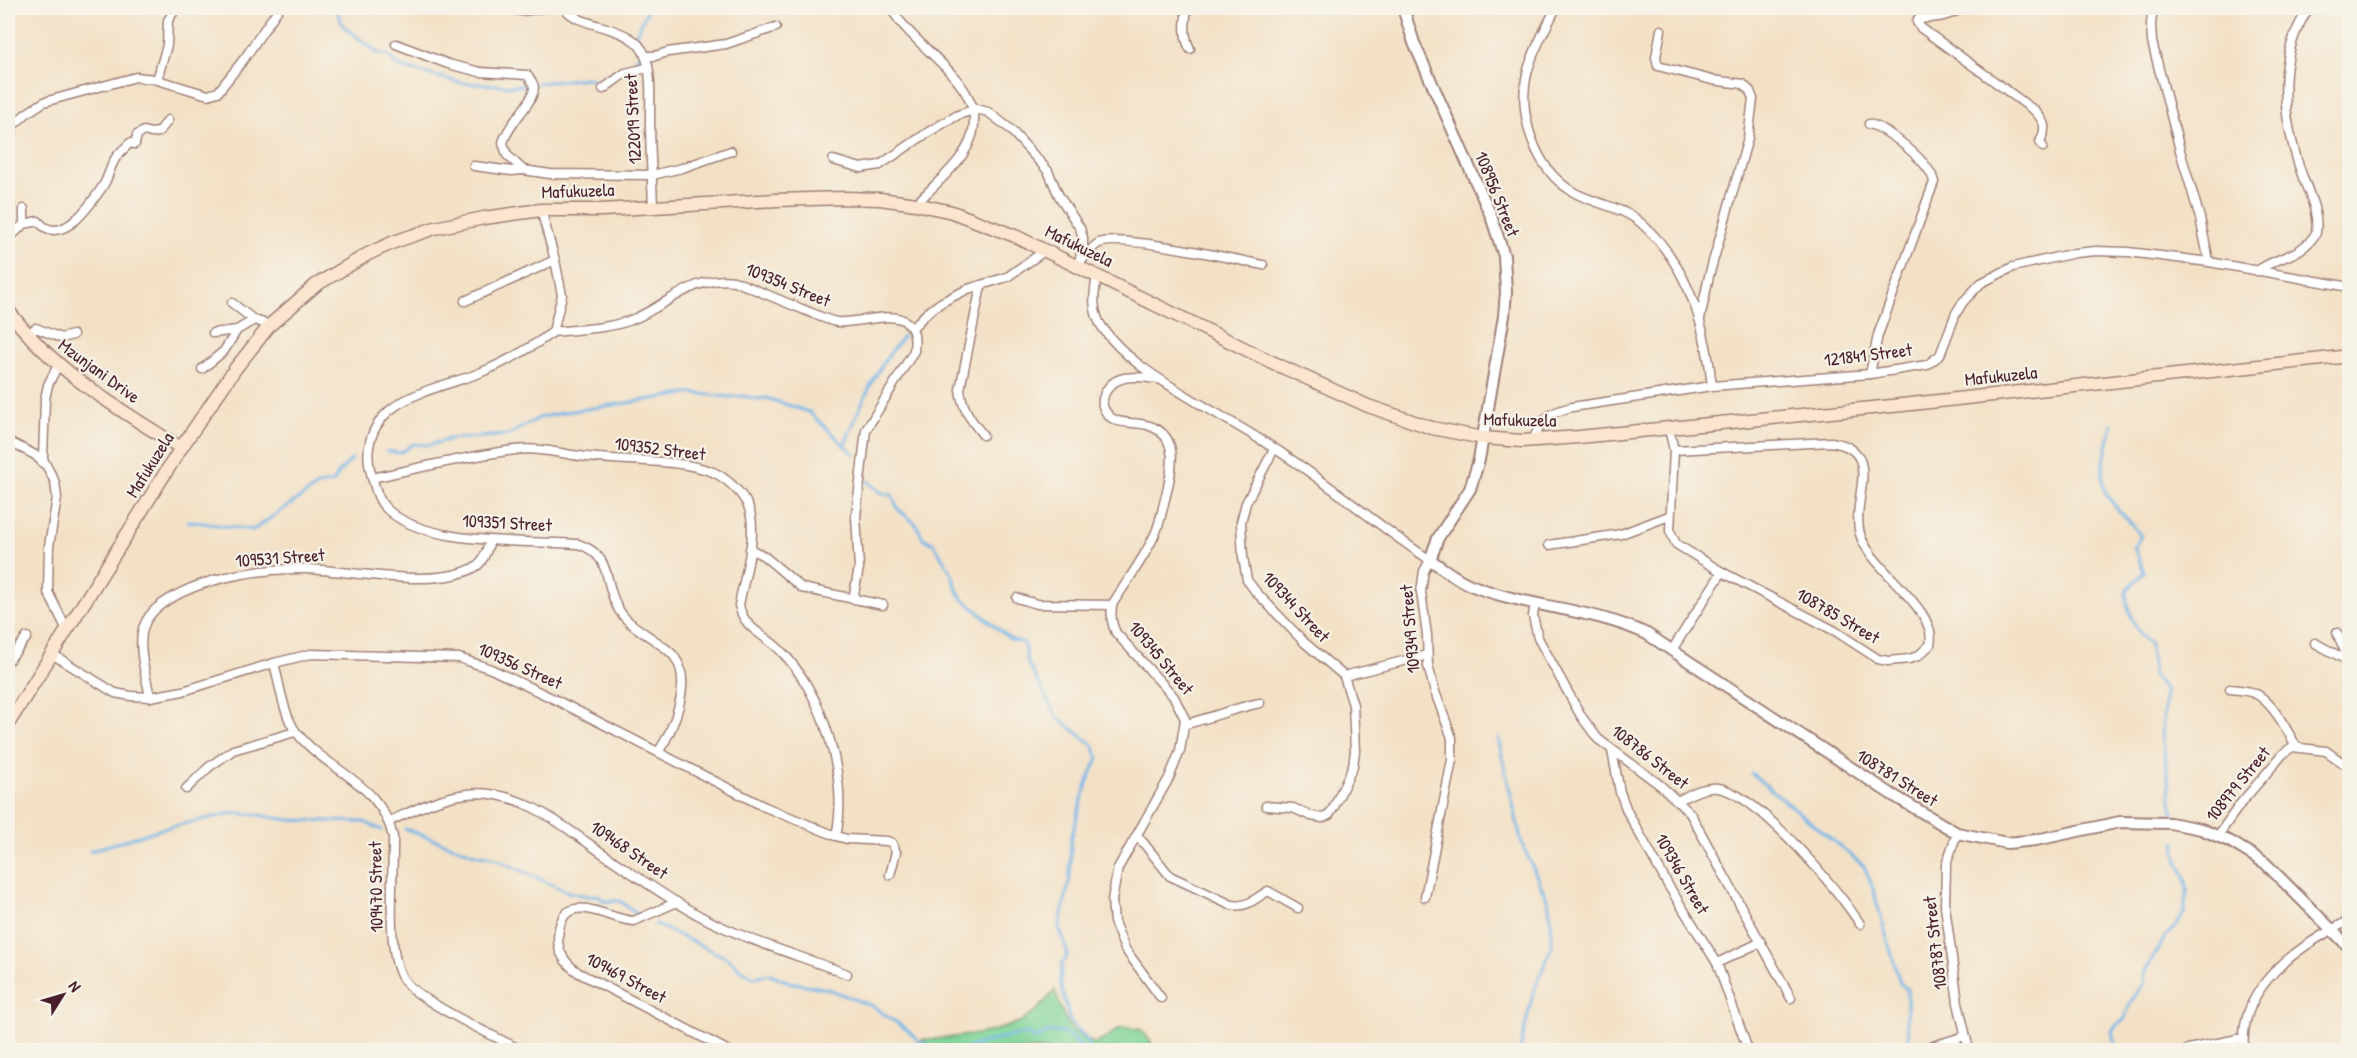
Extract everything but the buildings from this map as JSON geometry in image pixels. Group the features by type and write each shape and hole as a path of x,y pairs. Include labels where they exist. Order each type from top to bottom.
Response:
{"main road":[{"name":"Mafukuzela","path":"8,724 181,448 235,369 270,325 324,280 352,262 394,242 435,228 541,210 602,210 844,198 880,199 952,212 1046,250 1269,361 1368,406 1432,428 1483,438 1533,440 1669,429 2349,356"},
{"name":"Mzunjani Drive","path":"8,310 27,335 58,365 109,403 181,448"}],"street":[{"path":"157,80 166,45 168,20 173,8"},
{"path":"8,130 44,102 136,77 157,80 208,95 218,92 279,8"},
{"path":"501,8 522,11 543,8"},
{"name":"122019 Street","path":"564,8 590,22 628,36 640,46 645,56 653,206"},
{"path":"891,8 959,83 970,97 975,110 973,134 964,153 916,204"},
{"path":"899,8 904,24"},
{"path":"1187,8 1184,30 1190,49"},
{"name":"108956 Street","path":"1403,8 1414,44 1483,196 1504,256 1506,292 1504,316 1483,438"},
{"path":"1556,8 1532,56 1525,83 1526,110 1539,156 1544,166 1561,184 1598,204 1629,215 1644,225 1670,255 1680,272 1700,319 1712,386"},
{"path":"1963,8 1949,16 1918,19 1917,22 1921,28 2035,111 2044,122 2045,129 2040,142 2043,147"},
{"path":"2153,8 2152,42 2200,218 2209,262"},
{"path":"2257,271 2269,263 2304,248 2316,233 2315,210 2297,160 2285,96 2287,58 2298,27 2309,8"},
{"path":"645,56 726,44 776,27"},
{"path":"1661,30 1656,57 1658,66 1712,80 1743,84 1754,99 1749,138 1709,276 1700,319"},
{"path":"396,44 448,64 480,72 527,75 534,89 529,100 509,126 503,143 507,155 523,170"},
{"path":"603,89 625,74 647,68"},
{"path":"832,160 861,168 880,165 930,130 958,115 975,110 988,112 998,118 1048,171 1059,196 1080,228 1083,246 1078,265"},
{"path":"8,239 24,224 38,221 49,231 54,231 73,224 80,214 89,208 98,191 103,187 116,158 130,142 135,144 137,135 144,131 159,132 168,120"},
{"path":"1869,124 1882,129 1914,154 1929,169 1934,182 1878,335 1870,374"},
{"path":"474,166 550,174 652,175 682,168 731,151"},
{"path":"24,209 24,224"},
{"path":"541,210 562,295 553,332"},
{"path":"1078,265 1095,246 1110,241 1175,248 1263,265"},
{"path":"853,599 859,568 856,516 866,430 914,351 915,338 912,328 942,302 968,289 1007,277 1046,250"},
{"name":"121841 Street","path":"1533,440 1545,418 1558,410 1712,386 1870,374 1933,362 1940,355 1956,313 1981,283 2013,267 2054,257 2096,250 2127,252 2209,262 2349,287"},
{"path":"465,301 555,260"},
{"path":"1097,275 1093,305 1095,314 1115,344 1158,379 1274,449 1391,535 1430,560"},
{"name":"109354 Street","path":"553,332 616,324 635,318 704,281 719,279 734,281 836,322 897,318 905,321 912,328"},
{"path":"981,285 960,389 967,416 982,435"},
{"path":"232,303 254,320 270,325"},
{"path":"213,333 237,330 254,320"},
{"path":"27,335 36,328 61,338 73,334"},
{"path":"202,369 224,351 237,330"},
{"name":"109351 Street","path":"553,332 499,365 444,384 390,410 373,432 366,453 372,478 382,505 392,514 413,525 454,536 490,541 578,544 596,554 604,566 619,612 627,621 673,654 678,662 681,682 677,714 673,730 659,751"},
{"path":"58,365 48,385 45,399 43,459 55,482 57,498 50,546 48,592 67,630"},
{"path":"1017,598 1037,604 1112,605 1156,534 1172,471 1172,458 1170,446 1160,431 1148,425 1112,419 1102,405 1102,398 1107,388 1122,378 1158,379"},
{"name":"108785 Street","path":"1669,429 1674,450 1669,516 1670,531 1676,544 1722,572 1835,632 1878,659 1888,661 1909,659 1918,656 1930,645 1931,634 1928,623 1871,553 1860,534 1859,508 1863,468 1854,449 1831,442 1674,450"},
{"name":"109349 Street","path":"1425,897 1452,760 1452,738 1430,677 1427,635 1420,592 1424,571 1438,538 1470,489 1483,438"},
{"path":"8,441 35,455 47,466"},
{"name":"109352 Street","path":"372,478 458,459 516,450 540,449 587,457 692,466 721,476 746,502 750,513 752,527 739,605 741,613 752,629 786,657 822,712 840,797 836,836"},
{"name":"109344 Street","path":"1274,449 1246,503 1241,522 1247,580 1298,637 1344,676"},
{"path":"1549,545 1621,534 1669,516"},
{"name":"109531 Street","path":"150,697 142,655 142,632 148,617 159,605 196,585 267,572 304,569 398,578 455,574 479,564 490,541"},
{"path":"750,549 764,556 802,588 883,605"},
{"name":"108781 Street","path":"1430,560 1453,577 1474,586 1535,603 1616,621 1647,634 1891,794 1957,833 1994,841 2020,842 2120,822 2151,821 2184,825 2217,837 2249,853 2276,873 2349,948"},
{"path":"1672,650 1722,572"},
{"name":"108786 Street","path":"1535,603 1533,616 1536,632 1555,673 1587,726 1612,751 1679,800 1699,825 1791,998"},
{"name":"109345 Street","path":"1112,605 1111,622 1116,633 1174,697 1181,707 1186,724 1180,751 1169,778 1118,868 1112,900 1116,929 1125,949 1161,998"},
{"path":"2337,633 2349,662"},
{"path":"8,661 27,637"},
{"path":"2315,643 2349,662"},
{"name":"109356 Street","path":"52,654 115,693 150,697 183,691 310,654 459,658 491,669 659,751 765,807 846,839 881,840 892,843 896,852 890,875"},
{"path":"1266,806 1293,808 1311,816 1323,818 1329,815 1353,766 1355,751 1353,705 1344,676 1427,655"},
{"name":"109470 Street","path":"274,663 282,698 295,732 369,794 382,807 390,822 393,837 395,960 404,981 440,1007 521,1050"},
{"path":"2230,689 2251,692 2259,696 2282,723 2296,746"},
{"path":"1186,724 1260,703"},
{"path":"186,789 208,767 233,750 295,732"},
{"name":"108979 Street","path":"2217,837 2241,803 2283,754 2296,746 2326,751 2349,768"},
{"name":"109346 Street","path":"1612,751 1620,792 1627,811 1673,895 1717,963 1748,1050"},
{"path":"1679,800 1708,788 1727,790 1740,796 1791,842 1841,897 1860,924"},
{"name":"109468 Street","path":"390,822 432,802 451,797 469,793 503,796 536,809 557,821 677,902 728,929 847,974"},
{"name":"108787 Street","path":"1957,833 1946,865 1945,906 1958,1003 1969,1050"},
{"path":"1137,836 1170,876 1179,881 1239,906 1250,903 1268,891 1298,908"},
{"name":"109469 Street","path":"677,902 634,921 593,910 580,908 572,910 564,919 559,932 561,955 568,965 579,973 727,1050"},
{"path":"2244,1050 2244,1027 2252,1005 2274,972 2290,956 2330,930 2349,921"},
{"path":"1717,963 1761,942"},
{"path":"1920,1050 1965,1036"},
{"path":"2188,1048 2243,1038"},
{"path":"8,1046 12,1050"}],"green space":[{"path":"1055,990 1068,1023 1073,1030 1087,1040 1096,1044 1122,1027 1142,1030 1151,1042 1151,1050 915,1050 922,1040 976,1034 1017,1023 1035,1012"}],"waterway":[{"path":"336,8 343,26 378,53 389,56 397,66 462,83 530,85"},
{"path":"636,35 648,8"},
{"path":"537,83 587,78 598,81 635,63 638,55"},
{"path":"844,446 877,374 904,336"},
{"path":"387,451 399,452 413,444 430,445 450,439 508,435 539,418 560,413 692,393 766,398 809,412 854,454"},
{"path":"2112,425 2104,461 2104,488 2110,500 2141,536 2134,547 2144,572 2126,591 2126,598 2136,627 2150,644 2153,676 2165,689 2162,735 2173,814"},
{"path":"188,521 253,530 319,485 334,482 339,472 352,459"},
{"path":"867,481 882,493 892,495 898,509 916,524 923,538 934,544 952,574 962,598 1010,639 1024,643 1028,664 1057,717 1093,745 1098,758 1087,783 1071,838 1070,878 1059,928 1067,956 1062,964 1060,982 1070,1021 1086,1038 1090,1050"},
{"path":"1498,738 1522,844 1548,901 1551,918 1552,946 1533,993 1520,1050"},
{"path":"1751,773 1864,866 1900,983 1907,989 1907,1028 1913,1050"},
{"path":"90,851 165,828 233,813 289,820 364,822 382,830"},
{"path":"405,829 475,854 492,857 568,892 588,896 598,895 604,901 620,901 638,915"},
{"path":"2116,1050 2112,1032 2115,1026 2124,1020 2130,1003 2144,982 2144,973 2165,937 2177,925 2185,911 2186,881 2178,862 2176,842"},
{"path":"655,924 729,959 753,977 770,974 789,982 828,989 872,1006 906,1029 920,1042 940,1050"},
{"path":"963,1050 1006,1037 1030,1034 1034,1039 1052,1032 1067,1035 1084,1050"}]}
